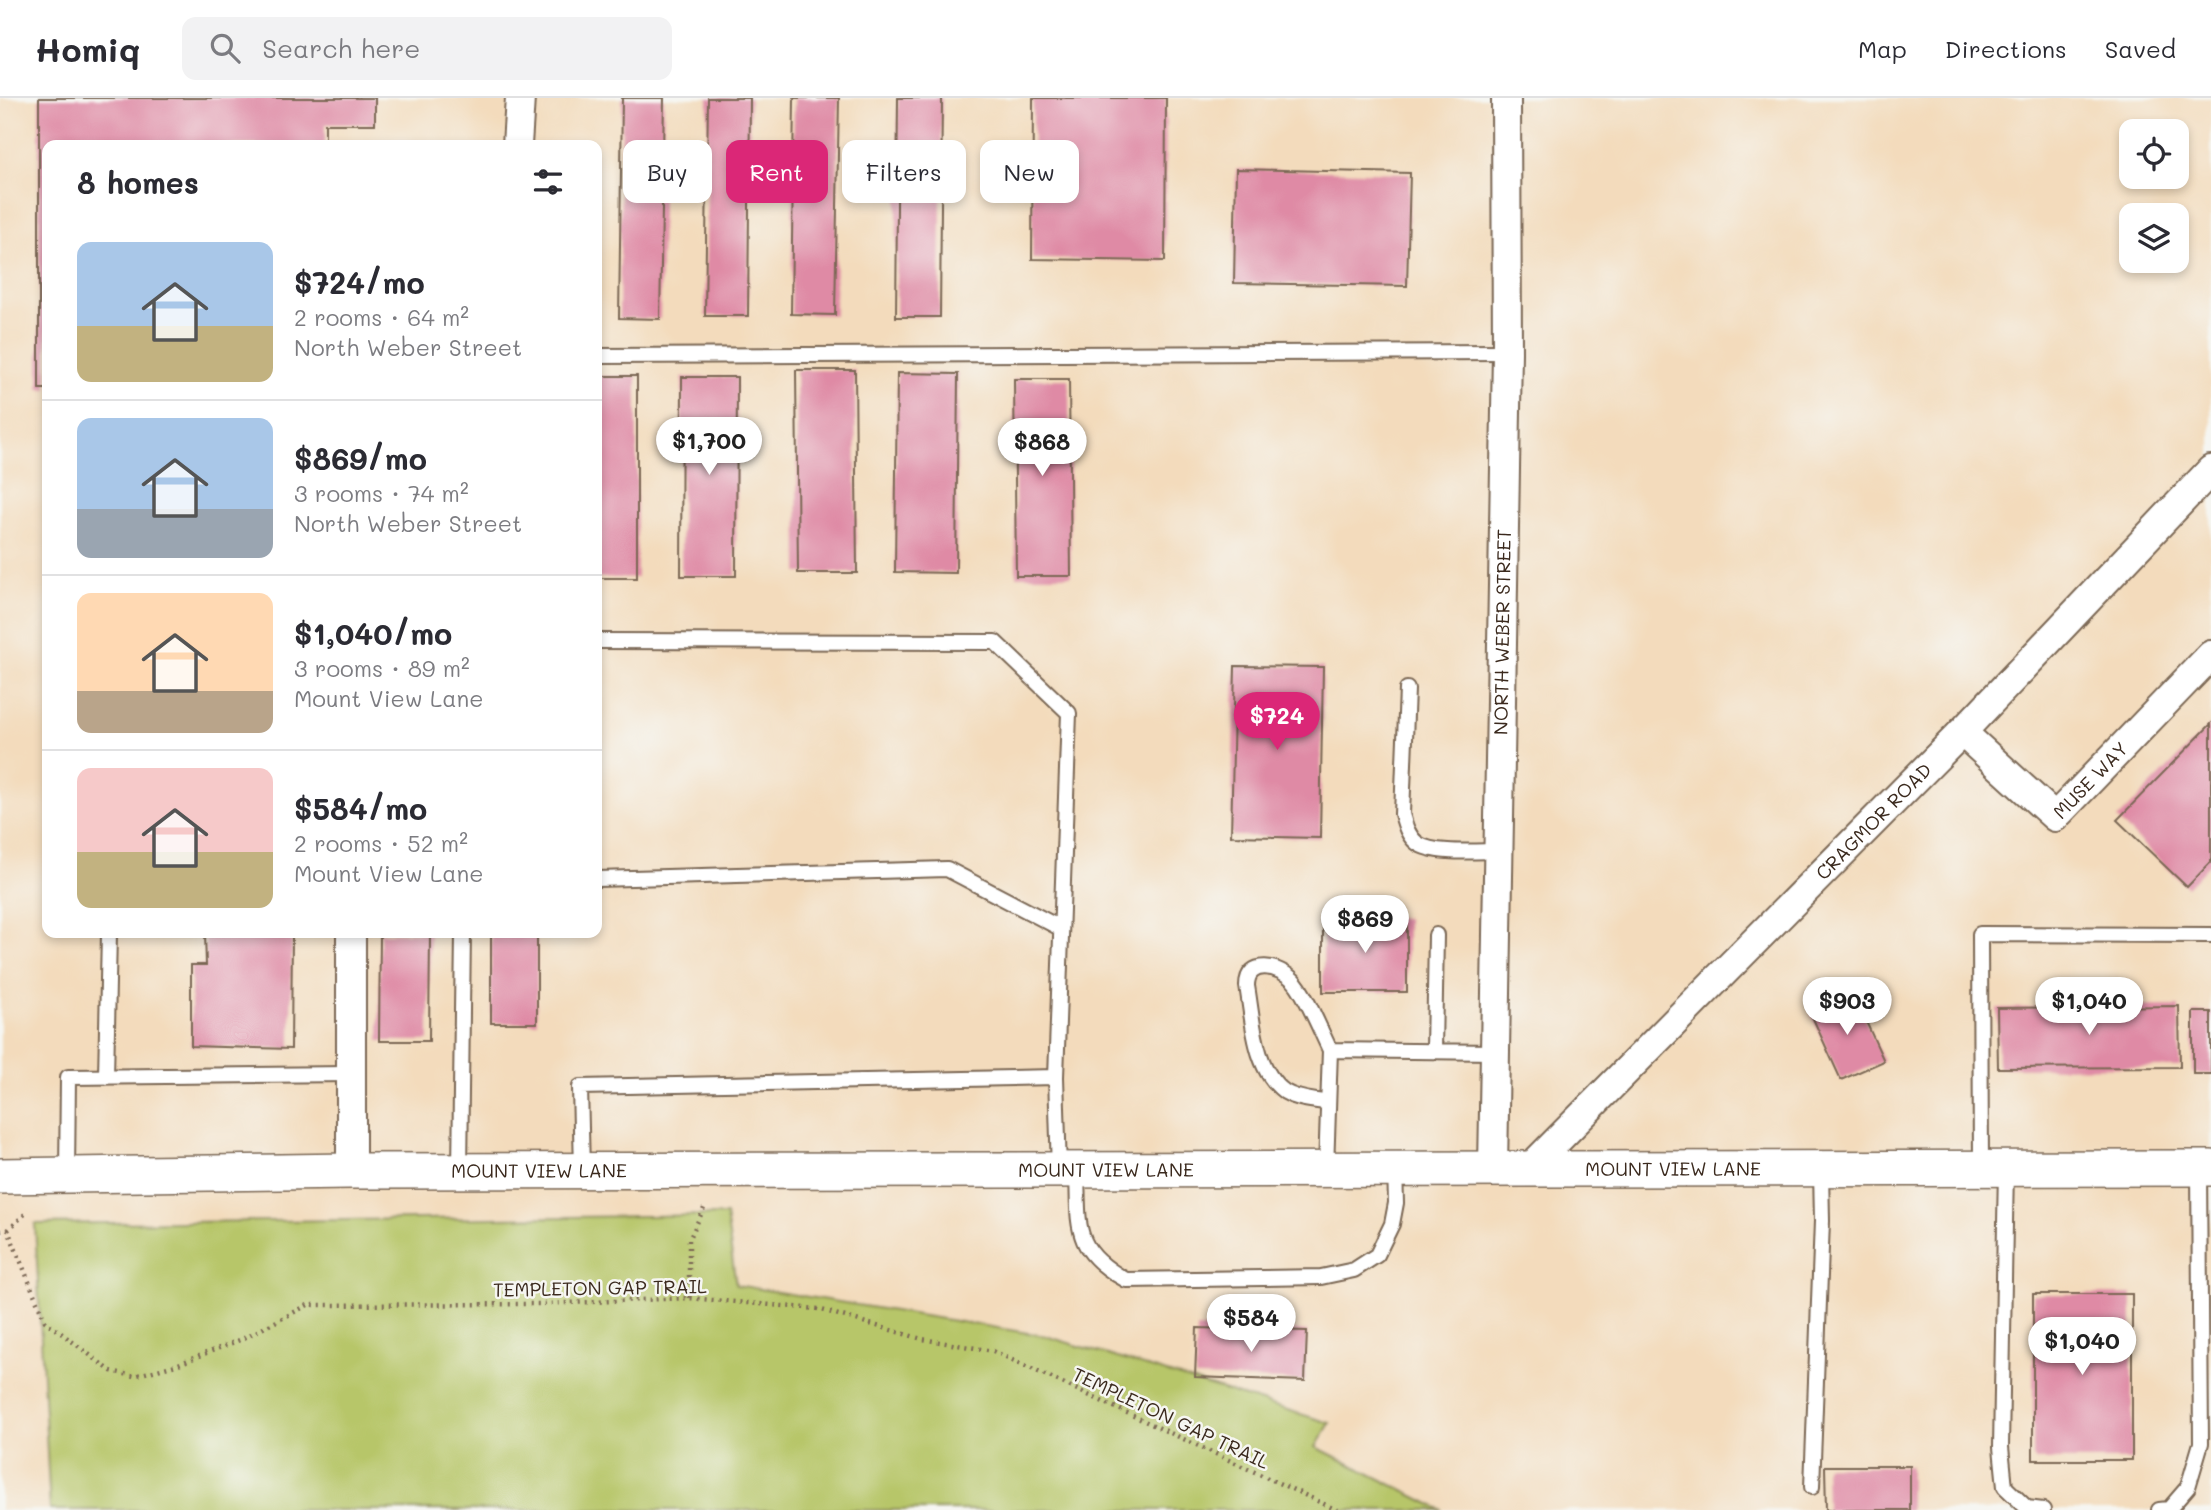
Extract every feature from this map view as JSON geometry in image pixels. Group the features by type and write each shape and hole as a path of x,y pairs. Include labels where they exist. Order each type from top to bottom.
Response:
{"street":[{"path":"517,140 520,98"},
{"name":"NORTH WEBER STREET","path":"1493,1168 1507,352 1506,98"},
{"name":"CRAGMOR ROAD","path":"1530,1168 1962,732 2211,470"},
{"name":"MUSE WAY","path":"1962,732 2055,817 2211,655"},
{"path":"351,938 351,1171"},
{"name":"MOUNT VIEW LANE","path":"0,1176 351,1171 2205,1168"}],"lane":[{"path":"602,356 1507,352"},
{"path":"602,640 995,642 1069,713 1056,1077 1068,1170 1079,1222 1087,1249 1104,1268 1126,1280 1321,1277 1354,1270 1377,1255 1392,1224 1396,1203 1395,1168"},
{"path":"1407,689 1402,814 1408,832 1418,844 1439,850 1499,851"},
{"path":"602,879 947,869 1060,928"},
{"path":"2043,1510 2027,1508 2005,1487 2001,1447 1993,1168 1980,934 2211,935"},
{"path":"1434,1051 1436,935"},
{"path":"106,1077 109,938"},
{"path":"460,1171 463,938"},
{"path":"1326,1169 1330,1050 1295,981 1271,967 1256,968 1247,978 1247,986 1263,1063 1274,1082 1287,1093 1303,1099 1328,1102"},
{"path":"1330,1050 1495,1052"},
{"path":"67,1175 68,1077 351,1074"},
{"path":"582,1171 580,1087 1056,1077"},
{"path":"1812,1487 1822,1221 1821,1168"},
{"path":"2159,1510 2169,1509 2188,1487 2201,1443 2205,1168"}],"path":[{"path":"690,1298 689,1240 722,1171"},
{"name":"TEMPLETON GAP TRAIL","path":"0,1231 8,1230 46,1321 111,1371 134,1376 176,1365 242,1339 308,1305 542,1304 690,1298 818,1309 922,1339 993,1351 1337,1510"}],"green space":[{"path":"726,1215 736,1285 1046,1336 1330,1423 1316,1447 1442,1510 50,1510 35,1224"}],"building":[{"path":"39,98 375,98 375,124 325,124 325,140 42,140 42,389 39,389"},
{"path":"622,98 664,98 663,140 623,140 623,203 662,203 660,319 619,318"},
{"path":"708,98 750,98 750,140 726,140 726,203 749,203 748,316 705,316 707,203 712,203 712,140 707,140"},
{"path":"794,98 839,98 835,315 791,314 793,203 828,203 828,140 793,140"},
{"path":"898,98 942,98 942,140 898,140"},
{"path":"1033,98 1166,98 1165,261 1032,259 1032,203 1079,203 1079,140 1033,140"},
{"path":"1236,169 1410,173 1407,286 1234,283"},
{"path":"897,203 941,203 940,317 896,317"},
{"path":"796,370 855,370 857,573 798,573"},
{"path":"897,373 958,374 956,573 895,572"},
{"path":"602,376 637,376 637,578 602,578"},
{"path":"682,377 737,377 736,576 681,576"},
{"path":"1014,379 1069,379 1071,576 1016,576"},
{"path":"1235,666 1323,667 1320,838 1231,836"},
{"path":"2211,724 2211,862 2187,887 2117,820"},
{"path":"1323,918 1407,918 1407,992 1323,992"},
{"path":"205,938 292,938 291,1049 191,1046 191,965 206,965"},
{"path":"380,938 430,938 429,1041 379,1041"},
{"path":"491,938 537,938 537,1023 491,1023"},
{"path":"1853,993 1884,1061 1841,1080 1810,1012"},
{"path":"2179,1006 2180,1067 1998,1068 1997,1008"},
{"path":"2193,1012 2211,1012 2211,1074 2193,1074"},
{"path":"2033,1294 2132,1294 2132,1460 2033,1460"},
{"path":"1197,1328 1307,1331 1305,1381 1195,1377"},
{"path":"1825,1466 1910,1466 1910,1510 1826,1510"}]}
